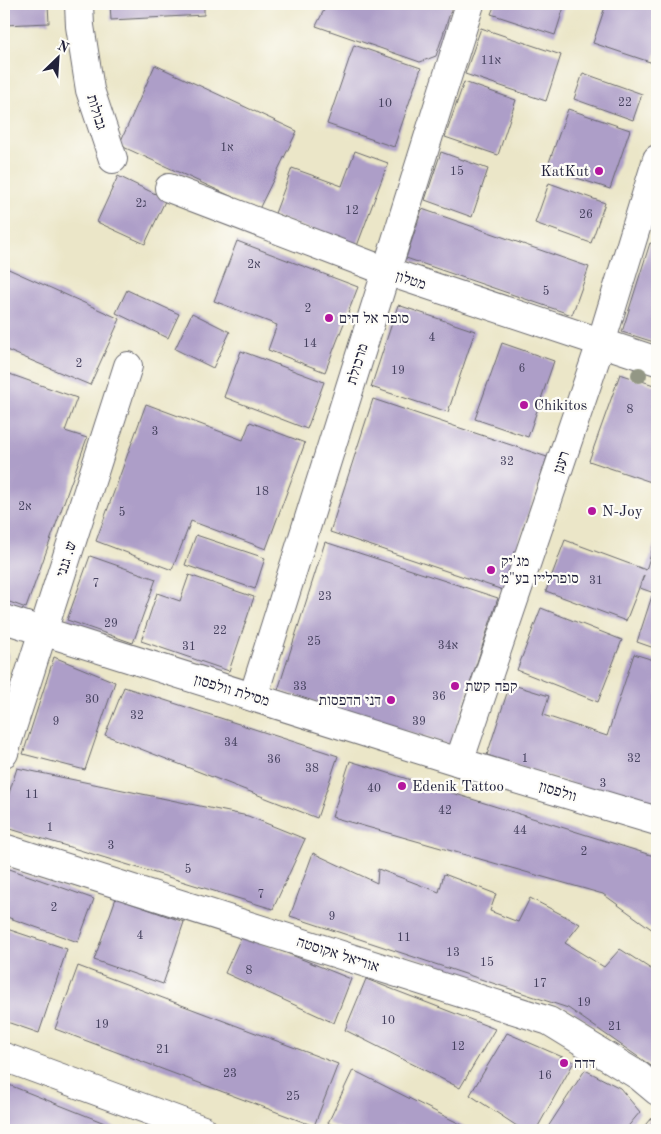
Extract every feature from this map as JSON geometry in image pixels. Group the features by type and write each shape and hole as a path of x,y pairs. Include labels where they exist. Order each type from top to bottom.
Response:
{"street":[{"name":"גבולות","path":"79,4 80,26 90,90 112,159"},
{"name":"מרכולת","path":"253,696 470,4"},
{"name":"רענן","path":"459,762 601,343 657,159"},
{"name":"מטלון","path":"169,188 386,272 657,361"},
{"name":"ש. גנני","path":"4,753 128,366"},
{"name":"מסילת וולפסון","path":"4,619 459,762"},
{"name":"וולפסון","path":"459,762 657,821"},
{"name":"אוריאל אקוסטה","path":"4,848 549,1021 639,1076 657,1091"},
{"path":"4,1057 203,1130"}],"building":[{"path":"4,4 48,4 49,23 4,25"},
{"path":"110,4 204,4 204,15 111,20"},
{"path":"327,4 453,4 436,56 420,62 316,26"},
{"path":"495,4 554,4 564,7 555,35 491,14"},
{"path":"606,4 657,4 657,49 653,63 593,43"},
{"path":"481,28 561,55 546,101 465,74"},
{"path":"354,45 421,68 394,147 327,124"},
{"path":"155,65 297,131 259,209 119,145"},
{"path":"583,73 642,94 633,120 574,99"},
{"path":"464,82 516,100 498,155 445,137"},
{"path":"568,109 630,130 610,189 547,168"},
{"path":"355,151 388,163 357,246 274,216 292,168 342,186"},
{"path":"441,152 488,169 472,217 425,200"},
{"path":"118,176 166,199 145,244 97,222"},
{"path":"549,183 605,203 591,243 535,223"},
{"path":"422,209 589,267 572,315 406,258"},
{"path":"237,241 358,287 325,372 268,350 277,325 214,301"},
{"path":"650,243 657,245 657,343 622,332"},
{"path":"4,267 120,319 90,385 4,349"},
{"path":"127,290 179,314 168,338 116,313"},
{"path":"398,305 475,331 448,412 371,387"},
{"path":"192,313 230,332 213,368 175,349"},
{"path":"502,343 554,361 528,437 475,419"},
{"path":"241,351 324,382 307,429 224,397"},
{"path":"4,372 77,398 65,431 87,438 26,608 4,600"},
{"path":"620,374 657,386 657,484 589,461"},
{"path":"373,399 547,457 503,590 330,532"},
{"path":"146,404 243,440 250,422 305,443 266,549 191,521 172,570 96,541"},
{"path":"196,535 265,558 255,589 185,565"},
{"path":"657,535 657,594 640,588 644,575 626,621 546,591 565,540 646,570"},
{"path":"325,542 498,598 450,745 278,690"},
{"path":"90,556 156,579 133,643 67,620"},
{"path":"189,575 254,597 229,671 141,641 157,593 180,601"},
{"path":"652,596 657,598 657,649 637,642"},
{"path":"541,608 622,640 598,702 517,670"},
{"path":"4,652 9,654 4,668"},
{"path":"634,654 657,661 657,788 650,810 487,755 510,684 549,696 543,715 607,736"},
{"path":"54,657 115,682 85,770 23,754"},
{"path":"124,687 338,756 317,818 105,735"},
{"path":"350,761 657,857 657,933 603,894 332,817"},
{"path":"17,768 248,816 305,839 273,909 4,827 4,809"},
{"path":"313,853 377,883 378,869 439,892 444,874 496,894 490,911 518,922 530,898 580,924 565,943 604,967 620,949 657,973 657,995 654,998 657,1000 657,1070 568,1008 290,916"},
{"path":"4,867 94,899 78,942 4,916"},
{"path":"116,898 184,922 163,984 94,960"},
{"path":"4,928 67,949 39,1033 4,1021"},
{"path":"242,935 351,979 334,1023 225,973"},
{"path":"78,966 338,1064 314,1126 55,1029"},
{"path":"366,979 495,1029 460,1088 345,1030"},
{"path":"507,1033 574,1062 536,1130 523,1130 470,1095"},
{"path":"353,1070 469,1130 345,1130 328,1123"},
{"path":"585,1070 620,1088 640,1112 625,1130 546,1130"},
{"path":"4,1083 67,1108 122,1130 4,1130"},
{"path":"651,1118 657,1124 657,1130 641,1130"}],"place":[{"name":"KatKut","path":"599,171"},
{"name":"סופר אל הים","path":"329,318"},
{"name":"Chikitos","path":"524,405"},
{"name":"N-Joy","path":"592,511"},
{"name":"מג'יק סופרליין בע\"מ","path":"491,570"},
{"name":"קפה קשת","path":"455,686"},
{"name":"דני הדפסות","path":"391,700"},
{"name":"Edenik Tattoo","path":"402,786"},
{"name":"דדה","path":"564,1063"}]}
